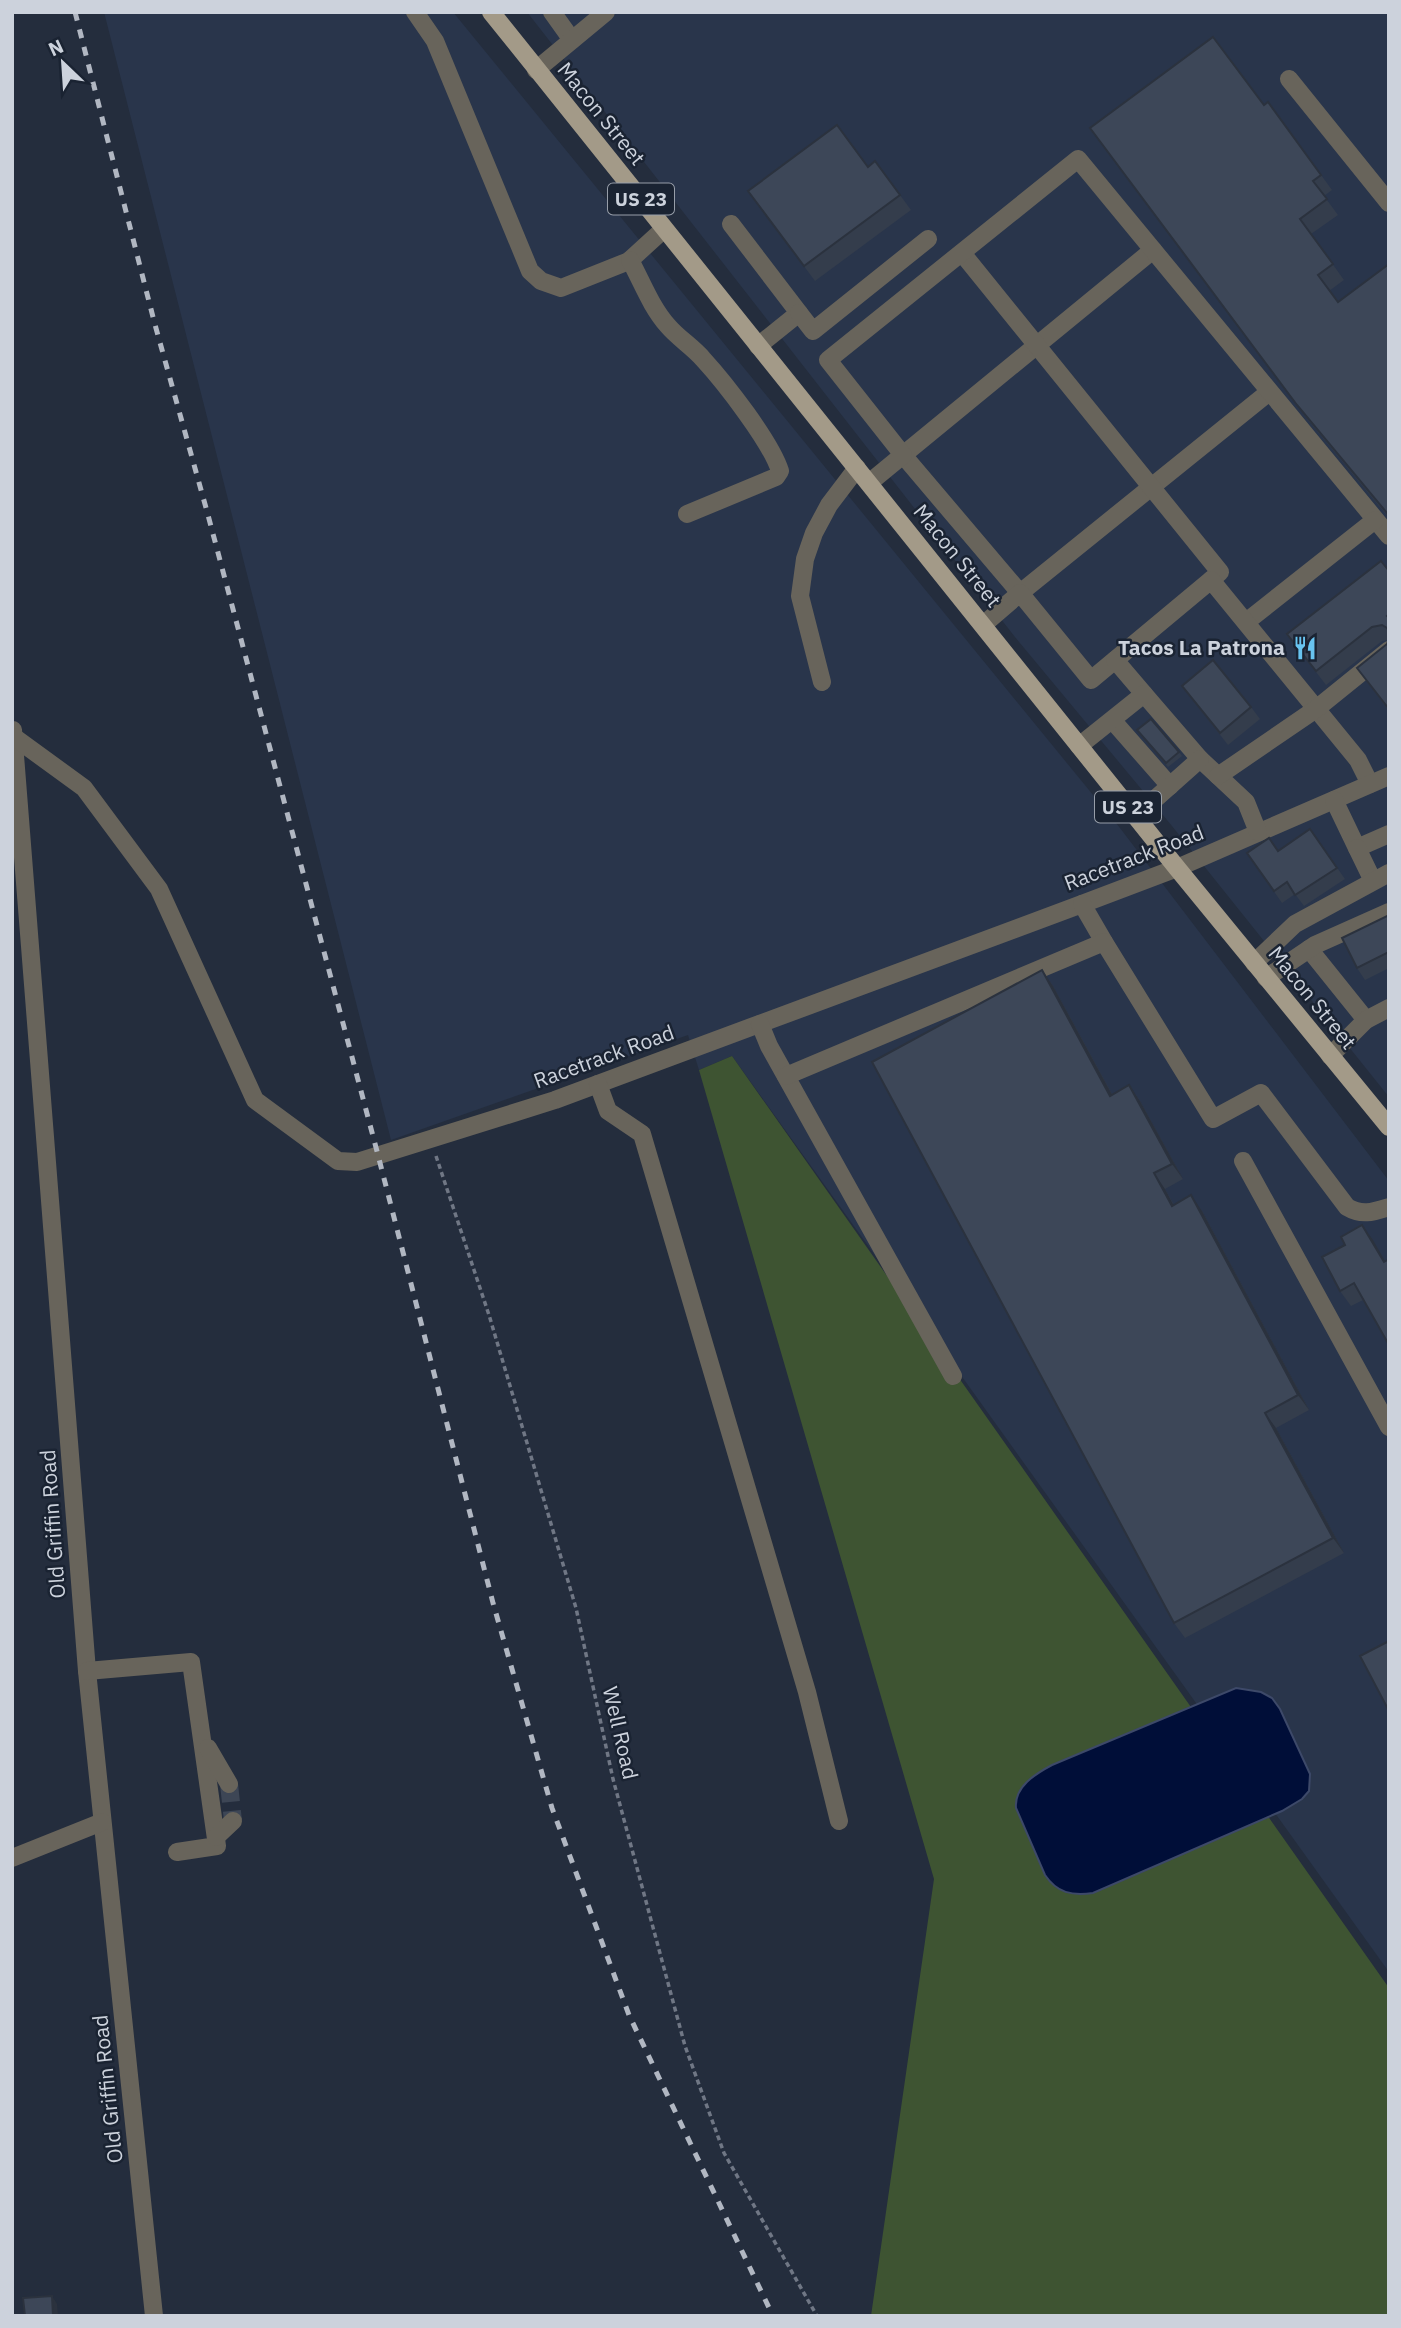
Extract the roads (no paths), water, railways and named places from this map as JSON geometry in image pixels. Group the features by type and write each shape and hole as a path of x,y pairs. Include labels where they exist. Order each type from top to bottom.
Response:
{"main road":[{"name":"Macon Street","path":"491,12 1177,868 1389,1127"}],"street":[{"path":"415,12 435,41 530,271 541,281 561,288 630,260 664,229"},
{"path":"552,12 572,40"},
{"path":"536,70 606,12"},
{"path":"1289,79 1389,204"},
{"path":"962,253 1220,572 1091,680 903,455 828,360 1078,159 1389,536"},
{"path":"731,224 813,331 928,239"},
{"path":"869,483 1153,250"},
{"path":"630,260 667,326 703,359 755,426 777,461 780,471 776,477 687,514"},
{"path":"758,346 799,313"},
{"path":"983,625 1150,486 1269,392"},
{"path":"822,682 800,596 804,559 829,505 857,468"},
{"path":"1246,622 1375,520"},
{"path":"1211,580 1358,760 1370,784"},
{"path":"1218,776 1316,709 1389,650"},
{"path":"1115,660 1144,694 1171,734 1246,802 1258,832"},
{"path":"1079,746 1144,694"},
{"path":"1113,721 1147,755 1170,786"},
{"name":"Racetrack Road","path":"13,733 85,788 159,889 255,1100 338,1161 357,1162 431,1141 598,1084 1082,904 1177,868 1389,776"},
{"name":"Old Griffin Road","path":"13,733 87,1671 154,2316"},
{"path":"1136,817 1200,760"},
{"path":"1254,962 1294,924 1381,877 1357,848 1334,800"},
{"path":"1357,848 1389,834"},
{"path":"1082,904 1213,1119 1261,1093 1348,1207 1356,1212 1367,1213 1389,1207"},
{"path":"1266,978 1309,949 1389,912"},
{"path":"786,1076 1104,942"},
{"path":"1309,949 1366,1020"},
{"path":"1331,1056 1366,1020 1389,1009"},
{"path":"760,1024 767,1042 953,1376"},
{"path":"598,1084 608,1111 642,1134 807,1692 839,1821"},
{"path":"1243,1161 1389,1427"},
{"path":"87,1671 191,1662 217,1841"},
{"path":"203,1738 229,1784"},
{"path":"177,1852 217,1841 233,1821"},
{"path":"12,1858 102,1822"}],"water":[{"path":"1236,1688 1261,1692 1272,1698 1280,1709 1310,1774 1309,1791 1302,1799 1282,1811 1093,1893 1066,1892 1055,1886 1045,1875 1016,1808 1018,1794 1027,1782 1052,1765"}],"tunnel":[{"path":"229,1784 233,1821"}],"railway":[{"path":"75,12 154,321 378,1155 493,1603 552,1808 629,2015 773,2316"}],"place":[{"name":"Tacos La Patrona","path":"1305,648"}]}
